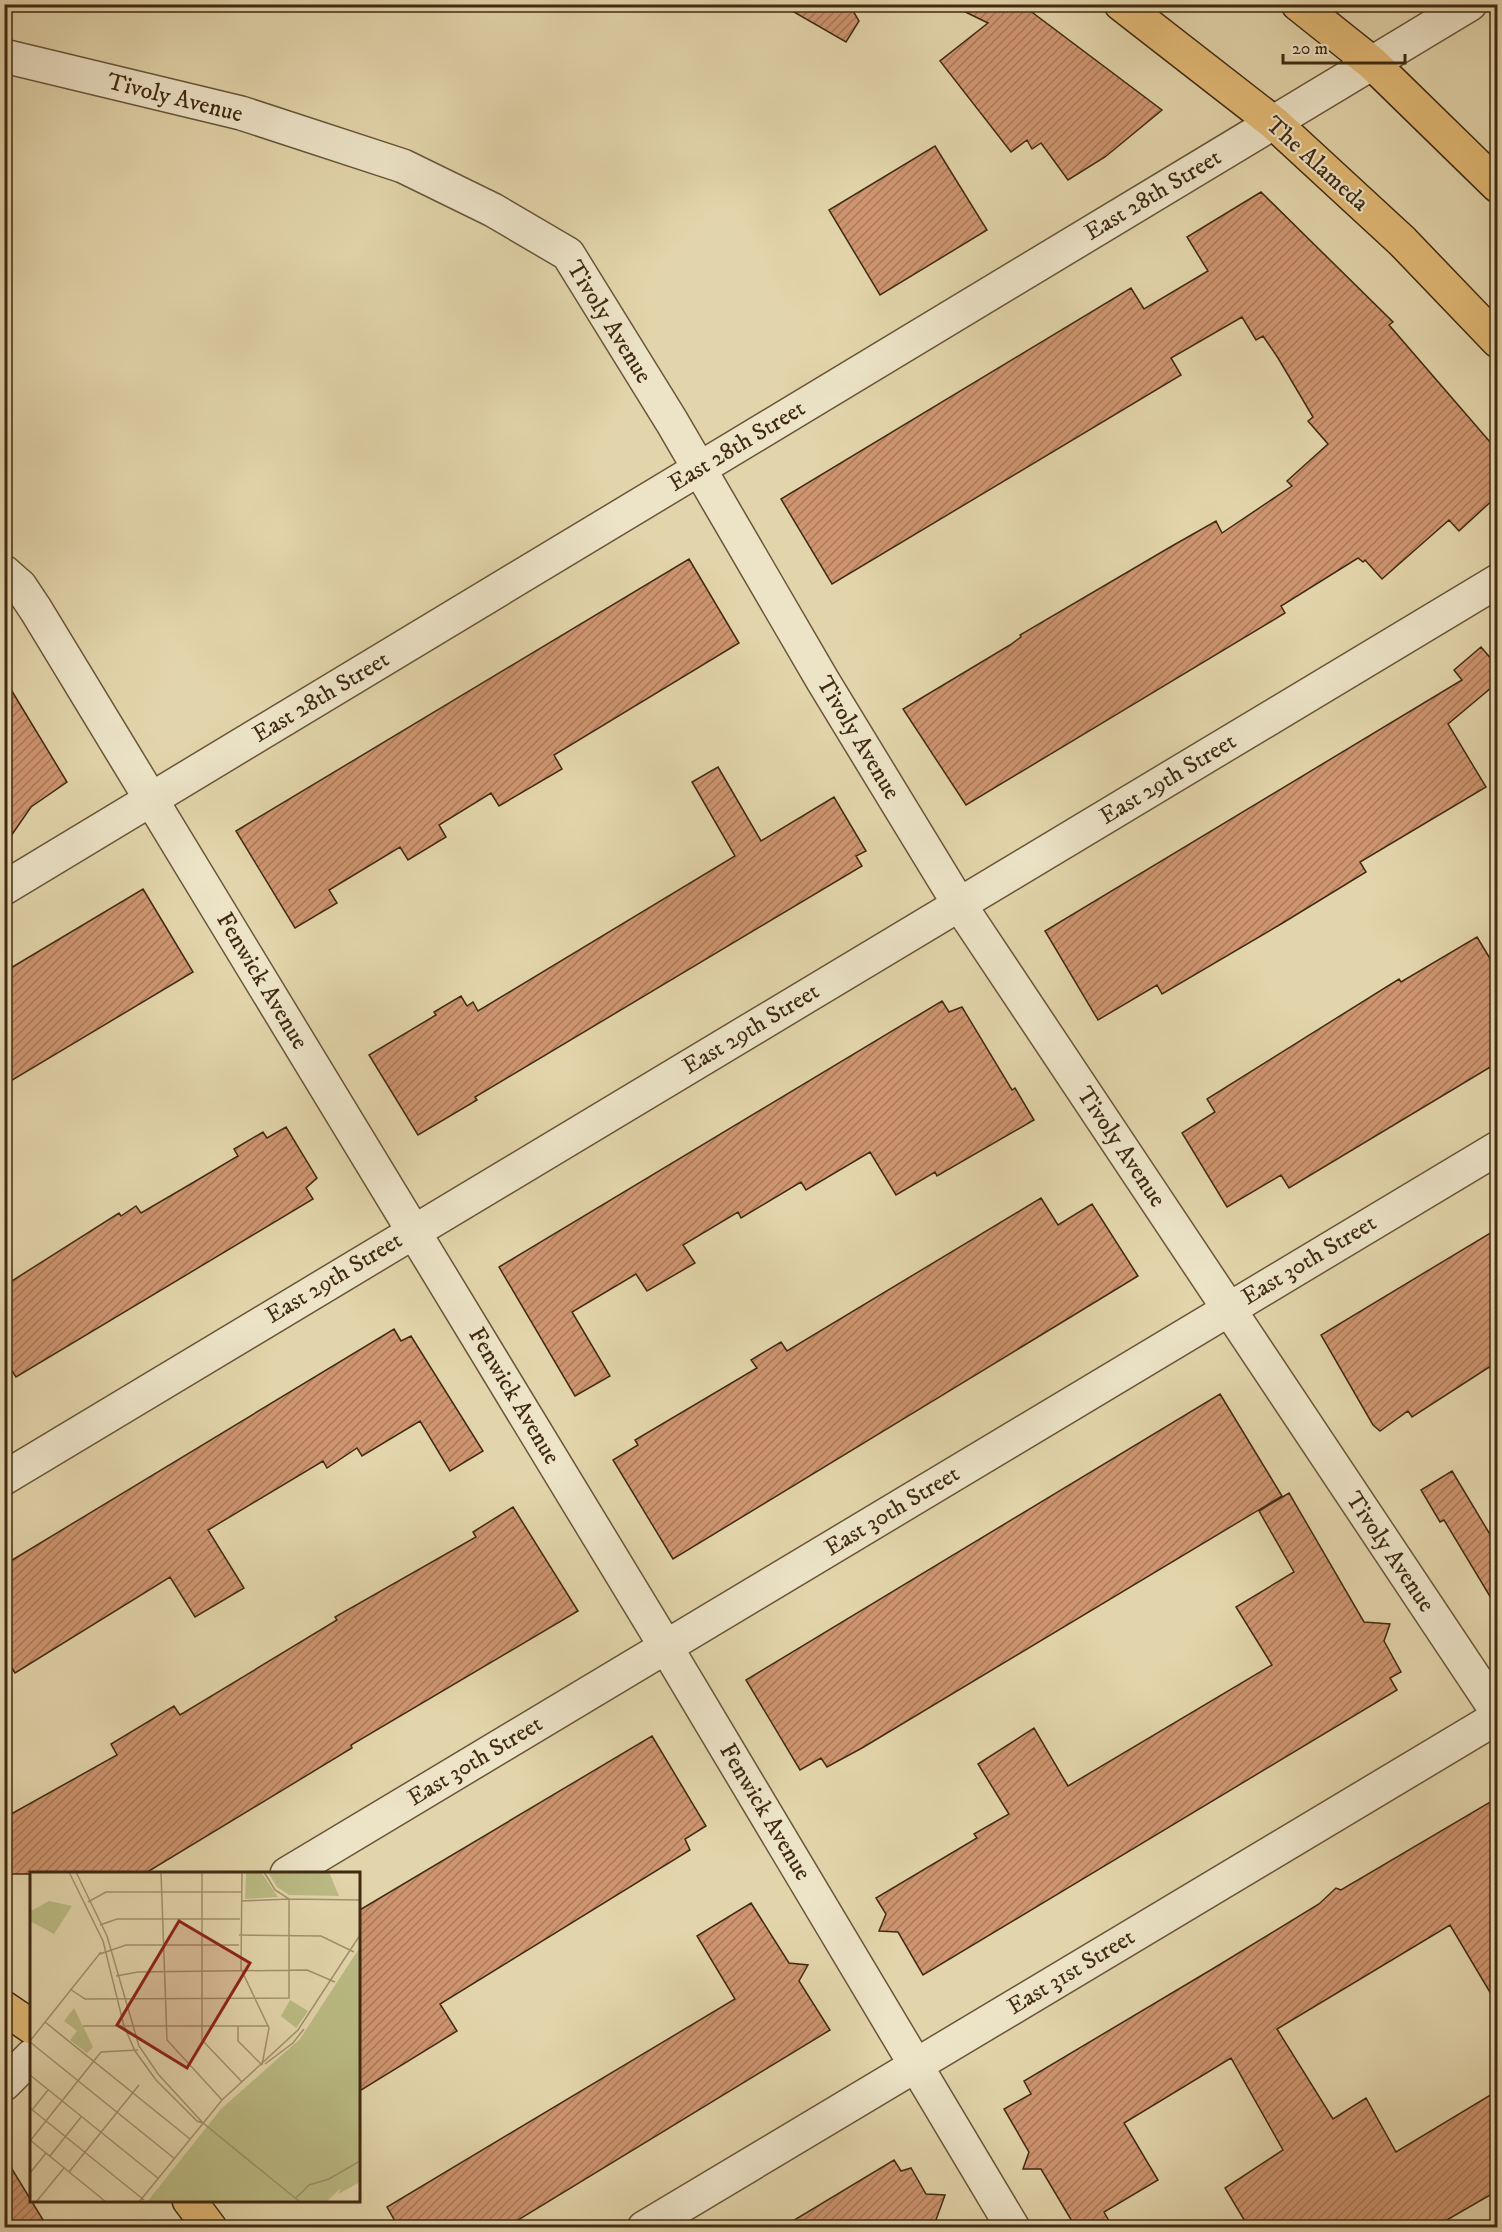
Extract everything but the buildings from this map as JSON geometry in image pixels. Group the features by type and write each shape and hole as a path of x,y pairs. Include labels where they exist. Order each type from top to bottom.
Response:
{"main road":[{"name":"The Alameda","path":"1121,4 1274,123 1402,241 1497,341"},
{"path":"1298,4 1372,63 1497,186"},
{"path":"4,2008 30,2026"},
{"path":"190,2202 210,2228"}],"street":[{"name":"East 28th Street","path":"4,888 1470,4"},
{"name":"Tivoly Avenue","path":"4,56 241,112 403,166 493,210 568,254 959,904 1497,1715"},
{"name":"Fenwick Avenue","path":"4,572 20,586 36,610 666,1647 1013,2228"},
{"name":"East 29th Street","path":"4,1478 413,1230 1497,581"},
{"name":"East 30th Street","path":"290,1872 1497,1148"},
{"name":"East 31st Street","path":"644,2228 1497,1715"},
{"path":"4,2084 30,2058"}]}
